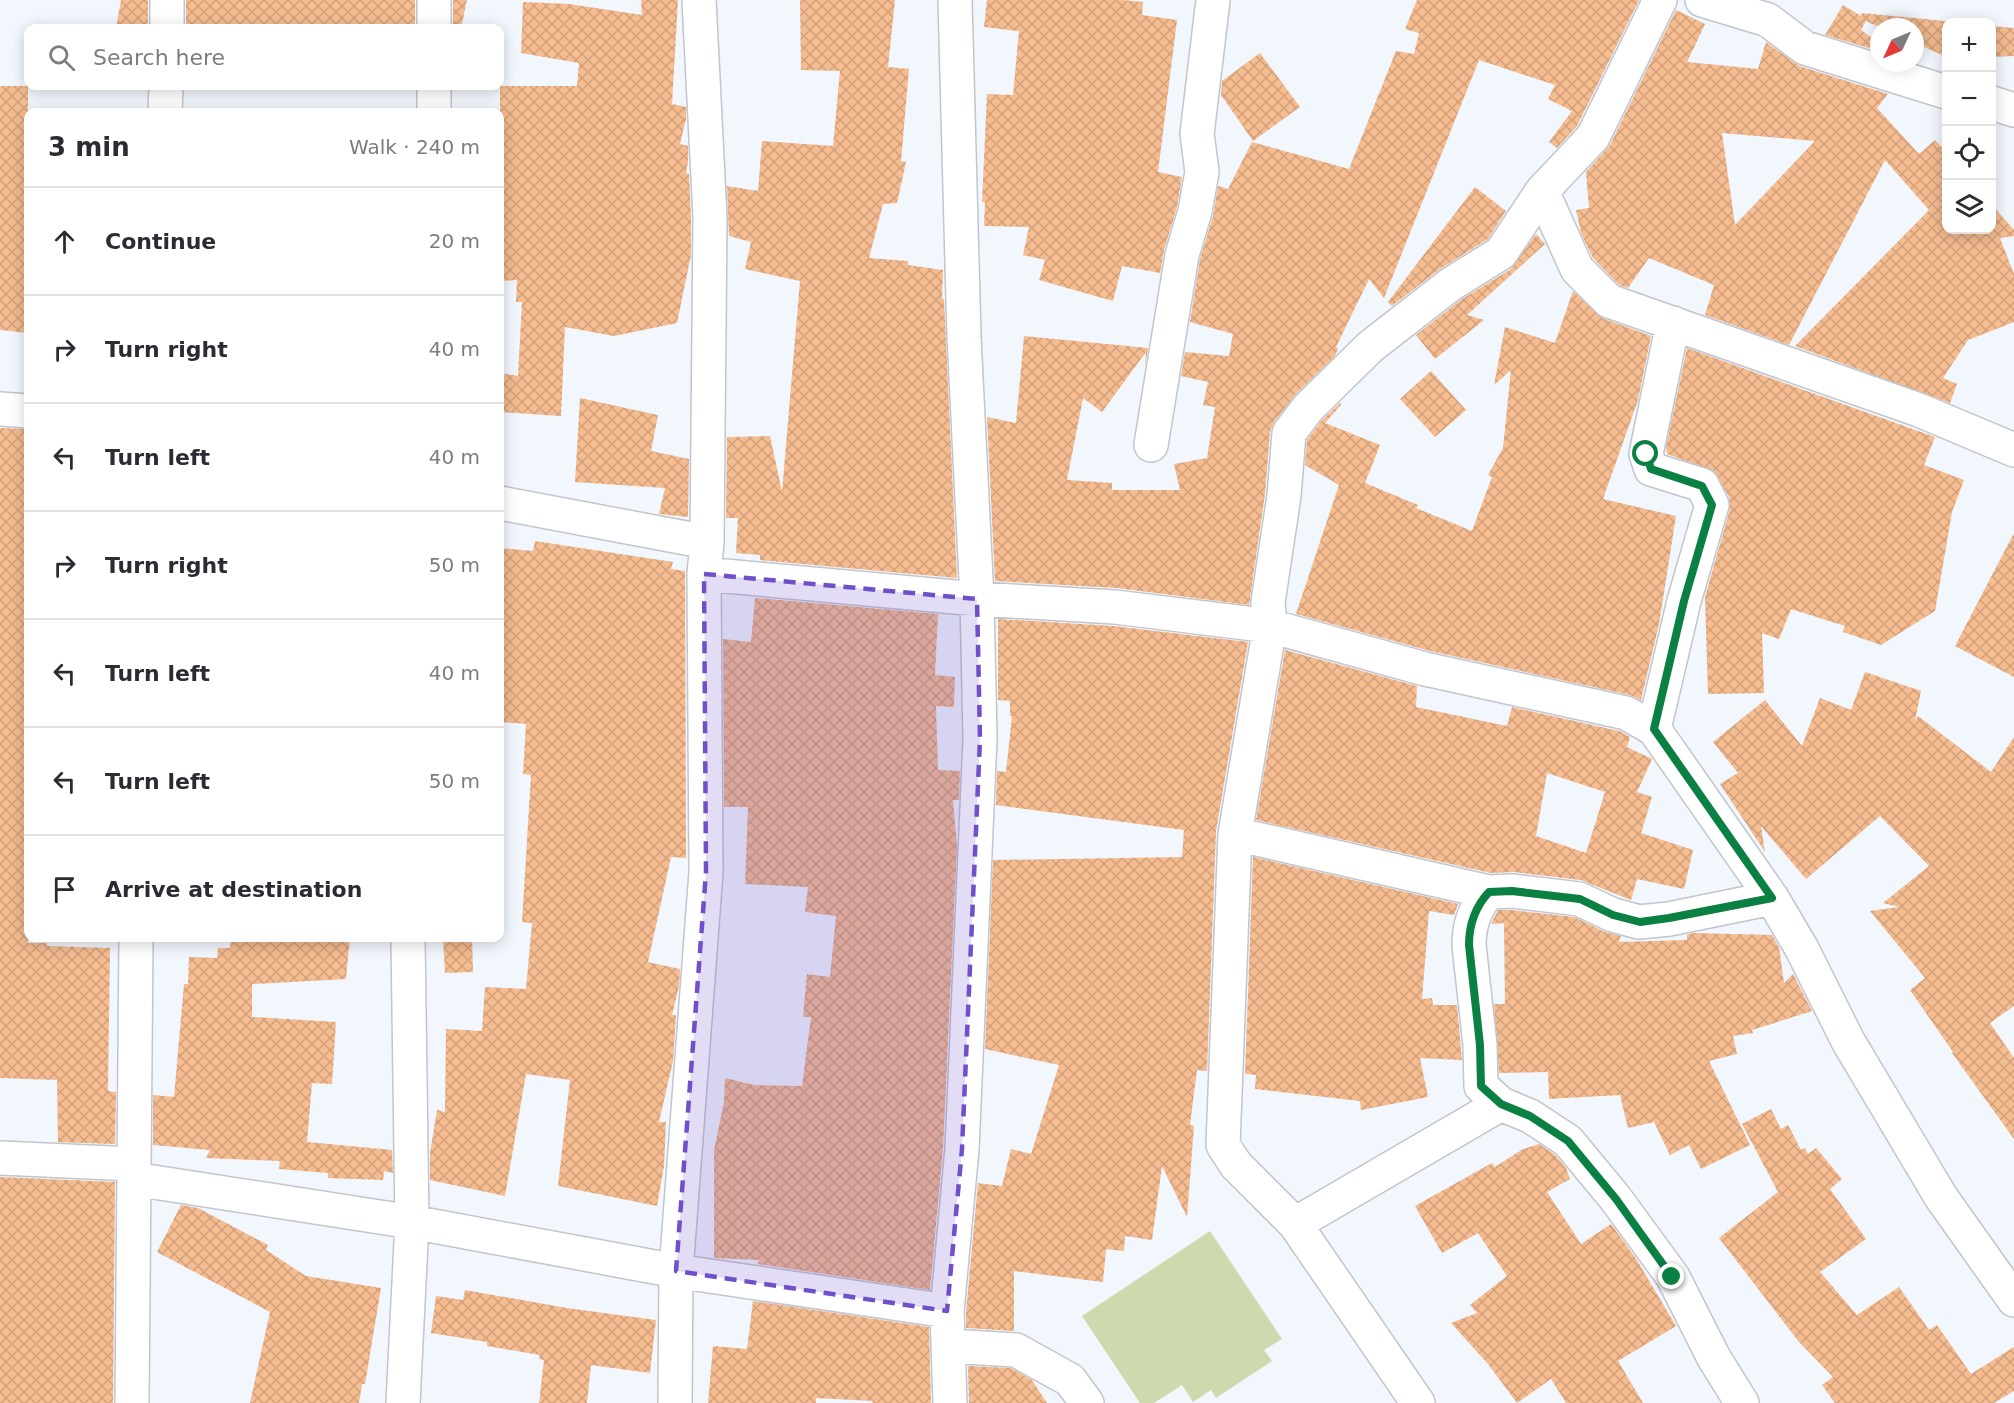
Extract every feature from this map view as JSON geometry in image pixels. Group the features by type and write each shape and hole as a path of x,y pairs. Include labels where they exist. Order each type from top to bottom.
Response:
{"street":[{"path":"167,0 167,24"},
{"path":"434,0 434,24"},
{"path":"675,1403 676,1272 706,872 704,574 707,542 710,217 699,0"},
{"path":"950,1403 947,1311 962,1149 979,762 977,599 964,337 955,0"},
{"path":"1151,445 1182,255 1195,211 1202,172 1197,134 1213,0"},
{"path":"1418,1403 1295,1224 1236,1165 1223,1145 1235,834 1270,626 1268,602 1284,496 1289,433 1308,408 1370,347 1451,284 1501,254 1542,191 1593,137 1659,0"},
{"path":"1702,0 1768,20 1805,48 1942,90"},
{"path":"165,108 166,90"},
{"path":"434,90 434,108"},
{"path":"1996,105 2014,110"},
{"path":"1542,191 1577,269 1609,301 1918,411 2014,450"},
{"path":"1654,729 1684,601 1712,505 1702,486 1651,469 1646,454 1673,323"},
{"path":"0,409 24,411"},
{"path":"504,504 707,542"},
{"path":"704,574 977,599 1115,607 1270,626 1425,669 1626,713 1654,729 1772,898 1802,949 1848,1041 1941,1197 2014,1300"},
{"path":"1235,834 1489,892 1512,891 1580,899 1613,915 1640,922 1772,898"},
{"path":"1489,892 1479,903 1469,929 1480,1045 1481,1086 1501,1104 1530,1116 1568,1141 1616,1199 1672,1277 1714,1358 1742,1403"},
{"path":"132,1403 136,942"},
{"path":"403,1403 412,1222 408,942"},
{"path":"1295,1224 1501,1104"},
{"path":"0,1158 134,1172 676,1272 947,1311"},
{"path":"948,1346 1016,1350 1070,1380 1087,1403"}],"highlighted area":[{"path":"704,574 977,599 980,739 962,1149 947,1311 676,1271 706,872"}],"green space":[{"path":"1210,1231 1282,1339 1264,1350 1272,1361 1216,1398 1211,1390 1193,1402 1182,1385 1154,1403 1140,1403 1082,1316"}],"building":[{"path":"121,0 148,0 148,24 117,24"},
{"path":"186,0 415,0 415,24 186,24"},
{"path":"453,0 467,0 462,24 453,24"},
{"path":"641,0 678,0 672,104 686,107 686,119 680,144 688,146 686,173 689,174 691,255 677,323 614,336 565,327 561,416 504,412 504,374 518,376 522,302 516,302 517,280 504,281 504,108 500,108 500,90 504,90 504,86 577,86 579,63 521,53 523,2 569,4 642,15"},
{"path":"800,0 895,0 888,67 909,69 901,161 906,162 897,203 883,204 869,258 908,261 908,265 943,270 942,299 944,299 957,578 760,560 760,555 736,553 738,518 726,518 727,437 770,436 782,492 800,281 745,269 751,242 729,236 727,186 758,191 762,141 833,146 840,71 801,70"},
{"path":"987,0 1143,2 1142,15 1177,20 1158,172 1182,177 1177,207 1164,250 1160,273 1122,266 1113,301 1039,280 1045,260 1023,255 1029,227 984,226 985,202 982,202 987,94 1013,95 1019,31 984,27"},
{"path":"1417,0 1639,0 1577,126 1557,148 1549,142 1572,111 1548,99 1555,85 1479,60 1384,298 1369,279 1336,347 1338,349 1335,356 1295,395 1274,422 1270,432 1265,494 1249,605 1117,588 995,581 987,417 1016,423 1024,336 1148,348 1145,367 1146,352 1102,412 1083,398 1067,480 1112,483 1112,490 1180,490 1174,464 1207,458 1215,407 1203,405 1208,382 1181,376 1185,352 1229,356 1233,334 1190,322 1200,259 1213,216 1218,186 1228,189 1252,142 1349,169 1396,51 1414,54 1419,33 1405,29"},
{"path":"1843,5 1861,16 1862,13 1914,18 1870,18 1870,23 1866,21 1861,30 1870,36 1870,48 1825,35"},
{"path":"1676,10 1705,24 1687,62 1758,69 1766,42 1799,66 1888,94 1877,108 1919,154 1935,140 1942,148 1942,234 1996,234 1996,209 2014,230 2014,236 2000,238 2014,274 2014,322 1968,340 1943,378 1957,384 1950,403 1795,346 1929,210 1885,160 1789,345 1705,315 1714,285 1649,258 1628,288 1619,285 1593,258 1581,233 1576,210 1589,208 1586,172 1610,145","holes":["1722,133 1815,141 1735,225"]},
{"path":"1924,19 1942,21 1942,55 1924,47"},
{"path":"1996,26 2014,28 2014,56 1996,57"},
{"path":"1260,53 1300,107 1253,141 1221,95 1222,81"},
{"path":"0,86 24,86 24,90 28,90 28,108 24,108 24,333 0,330"},
{"path":"1475,187 1506,211 1488,239 1440,269 1392,306 1388,302"},
{"path":"1536,234 1545,244 1467,315 1484,320 1435,359 1416,335 1462,299 1511,269"},
{"path":"1573,291 1602,318 1651,336 1638,400 1603,499 1676,516 1659,624 1641,700 1630,695 1430,651 1296,614 1339,485 1305,465 1307,440 1322,420 1340,403 1341,405 1325,423 1380,445 1365,483 1418,505 1416,508 1472,531 1492,477 1488,475 1503,448 1511,370 1494,385 1505,327 1555,343"},
{"path":"1687,348 1935,437 1924,465 1964,480 1952,512 1935,611 1881,645 1843,632 1845,626 1791,609 1779,639 1762,633 1764,693 1708,694 1705,597 1730,509 1729,497 1714,471 1667,454 1666,447"},
{"path":"1431,371 1466,410 1435,437 1400,399"},
{"path":"580,398 658,415 651,451 689,459 688,517 659,514 665,488 575,482"},
{"path":"0,428 24,429 24,942 47,943 47,946 110,948 108,1091 116,1092 115,1144 58,1142 57,1080 0,1078"},
{"path":"2014,533 2014,677 1955,646"},
{"path":"535,541 673,562 671,569 685,571 686,858 671,857 648,962 680,969 679,986 672,1015 676,1015 673,1061 659,1122 666,1122 664,1166 657,1206 558,1186 570,1080 526,1074 505,1196 430,1180 430,1153 437,1110 445,1112 446,1029 482,1031 485,987 526,989 532,923 522,922 531,775 523,774 526,724 504,722 504,548 533,551"},
{"path":"755,598 938,614 935,675 955,677 954,707 936,706 938,770 960,771 959,800 953,800 957,846 943,1148 930,1290 758,1264 759,1260 714,1258 714,1150 724,1102 725,1078 754,1085 802,1086 811,1017 803,1017 807,974 830,977 836,916 805,912 808,887 745,884 748,807 724,807 723,639 751,642"},
{"path":"998,619 1113,626 1248,642 1216,831 1207,1071 1197,1070 1190,1125 1194,1126 1187,1217 1162,1166 1152,1240 1125,1236 1124,1251 1106,1249 1103,1282 1014,1271 1014,1331 966,1328 978,1183 1002,1186 1011,1149 1031,1154 1059,1065 985,1049 993,860 1182,857 1184,830 996,805 997,771 1006,772 1012,716 1010,716 1010,701 998,700"},
{"path":"1285,650 1417,686 1416,707 1507,726 1512,707 1619,731 1630,737 1627,747 1652,759 1637,792 1652,797 1641,833 1693,850 1684,889 1637,879 1631,900 1581,880 1514,872 1491,873 1256,820","holes":["1547,773 1605,792 1586,853 1536,836"]},
{"path":"1865,672 1921,691 1915,721 1918,716 1991,772 2014,737 2014,1006 1990,1023 2014,1058 2014,1139 1910,990 1925,978 1870,911 1899,907 1883,903 1929,866 1880,816 1806,879 1761,826 1765,852 1720,784 1738,773 1713,742 1765,700 1802,746 1820,698 1851,710"},
{"path":"1253,857 1458,904 1454,915 1429,911 1422,999 1432,998 1433,1005 1457,1005 1462,1060 1420,1058 1428,1097 1361,1110 1360,1101 1255,1089 1256,1075 1245,1074"},
{"path":"1498,910 1574,917 1605,932 1621,936 1619,942 1687,940 1687,935 1693,933 1772,935 1779,947 1784,983 1793,974 1812,1011 1752,1030 1753,1033 1733,1036 1737,1054 1709,1061 1750,1145 1701,1169 1689,1145 1670,1155 1654,1122 1628,1128 1620,1095 1549,1099 1548,1072 1499,1073 1494,1004 1505,1004 1504,923 1491,924"},
{"path":"231,942 350,942 346,979 252,984 252,1017 336,1022 332,1084 312,1083 307,1142 392,1150 393,1173 384,1171 383,1180 328,1178 328,1173 279,1169 280,1161 206,1158 210,1150 153,1145 153,1095 174,1097 184,984 188,984 189,957 217,958 218,948 230,948"},
{"path":"443,942 472,942 473,972 445,973"},
{"path":"1771,1109 1781,1129 1788,1125 1801,1150 1805,1148 1808,1154 1816,1148 1842,1179 1830,1189 1866,1239 1820,1272 1857,1315 1899,1287 1929,1330 1937,1325 1971,1374 2014,1347 2014,1391 1994,1403 1835,1403 1822,1385 1833,1377 1799,1342 1719,1238 1778,1192 1742,1124"},
{"path":"1539,1144 1555,1155 1566,1168 1570,1179 1547,1192 1581,1244 1611,1224 1635,1257 1676,1326 1618,1361 1643,1403 1566,1403 1551,1379 1517,1403 1488,1364 1451,1323 1477,1313 1470,1305 1507,1276 1478,1233 1442,1253 1415,1206 1492,1163 1495,1167 1523,1149"},
{"path":"0,1177 115,1182 113,1403 0,1403"},
{"path":"181,1205 198,1208 268,1245 266,1250 306,1276 381,1288 365,1384 362,1384 359,1403 250,1403 270,1312 157,1252"},
{"path":"465,1290 567,1308 656,1320 650,1373 591,1365 587,1403 539,1403 544,1360 539,1359 540,1355 487,1346 487,1342 431,1333 436,1296 463,1300"},
{"path":"753,1301 929,1327 931,1403 872,1403 873,1401 816,1398 816,1403 708,1403 713,1346 747,1349"},
{"path":"968,1366 1011,1368 1032,1380 1047,1403 969,1403"}],"route":[{"path":"1646,454 1651,469 1702,486 1712,505 1684,601 1654,729 1772,898 1640,922 1613,915 1580,899 1512,891 1489,892 1479,903 1469,929 1469,945 1480,1045 1481,1086 1501,1104 1530,1116 1568,1141 1616,1199 1672,1277"}]}
